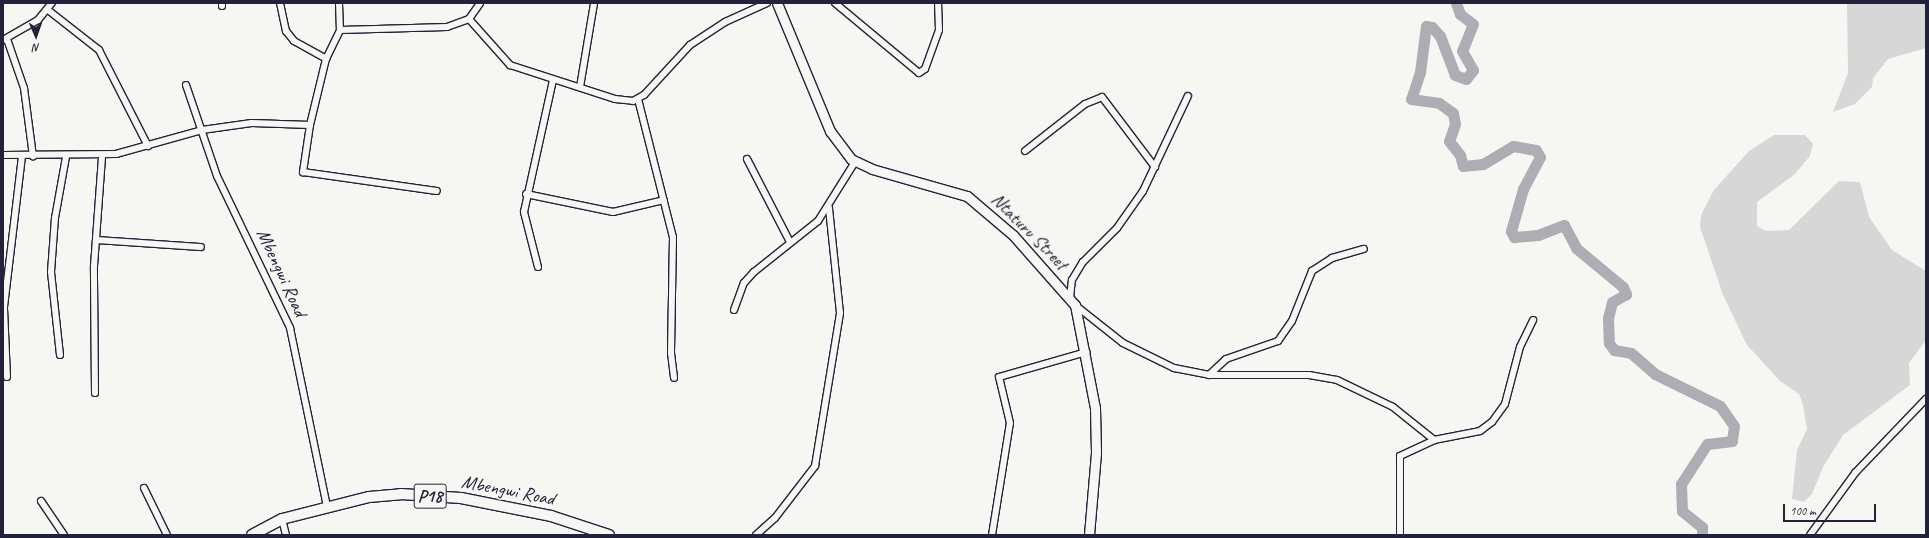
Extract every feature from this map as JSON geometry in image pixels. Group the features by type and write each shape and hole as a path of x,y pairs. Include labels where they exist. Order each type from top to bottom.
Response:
{"main road":[{"name":"Mbengwi Road","path":"252,535 282,519 327,507 401,494 461,498 551,516 609,535"}],"street":[{"path":"33,156 24,88 5,39 48,10 52,3"},
{"path":"280,3 286,31 294,41 326,59"},
{"path":"339,3 340,30 326,59 310,125 303,172 437,191"},
{"path":"340,30 429,29 447,27 469,19 480,3"},
{"path":"580,87 594,3"},
{"path":"469,19 510,66 615,99 638,99 690,45 725,22 767,3"},
{"path":"734,310 744,283 754,272 829,208 855,162 830,131 777,3"},
{"path":"835,3 919,73 925,68 939,30 938,3"},
{"path":"48,10 99,50 148,146"},
{"path":"538,267 525,226 526,194 553,80"},
{"name":"Mbengwi Road","path":"186,85 225,194 290,328 327,507"},
{"path":"1188,96 1155,167 1117,228 1083,262 1072,280 1072,301 1143,355 1174,368 1210,375 1309,374 1337,380 1393,407 1434,440"},
{"path":"1025,151 1085,104 1102,97 1155,167"},
{"path":"638,99 673,237 671,353 674,378"},
{"path":"3,155 66,157 102,156 148,146 202,130 252,123 310,125"},
{"path":"7,377 4,355 3,307 22,156"},
{"path":"95,393 96,240 102,156"},
{"path":"60,355 51,272 55,218 66,157"},
{"path":"746,159 790,242"},
{"name":"Ntaturu Street","path":"855,162 967,196 1013,235 1072,301 1086,352 1095,408 1096,453 1089,535"},
{"path":"526,194 613,212 664,200"},
{"path":"756,535 775,518 815,466 840,313 829,208"},
{"path":"96,240 202,247"},
{"path":"1210,375 1226,359 1278,342 1292,321 1312,270 1332,258 1364,249"},
{"path":"1400,535 1400,456 1434,440 1480,431 1492,422 1506,404 1520,347 1533,320"},
{"path":"992,535 1010,423 999,378 1086,352"},
{"path":"1810,535 1854,473 1926,399"},
{"path":"144,488 167,535"},
{"path":"41,500 64,535"},
{"path":"282,519 286,535"}],"shaded area":[{"path":"1847,3 1926,3 1926,48 1888,59 1873,78 1872,87 1855,104 1833,112 1848,73"},
{"path":"1774,135 1805,135 1813,144 1810,156 1795,174 1757,202 1757,226 1766,231 1789,230 1839,181 1860,182 1869,217 1892,250 1926,271 1926,340 1909,363 1910,385 1843,435 1823,467 1812,494 1804,502 1792,499 1797,450 1807,429 1803,405 1799,394 1780,381 1747,345 1723,295 1700,227 1701,215 1714,190 1749,151"}],"waterway":[{"path":"1456,3 1460,14 1473,24 1462,51 1473,70 1466,79 1455,75 1440,36 1432,27 1426,26 1420,72 1411,99 1439,103 1453,113 1455,124 1449,141 1460,155 1463,166 1483,164 1513,146 1536,150 1540,157 1523,189 1511,231 1514,237 1538,235 1564,225 1576,248 1623,287 1626,294 1612,302 1608,318 1609,343 1614,350 1631,353 1655,374 1720,406 1734,426 1732,441 1707,444 1681,484 1682,511 1702,527 1702,535"}]}
